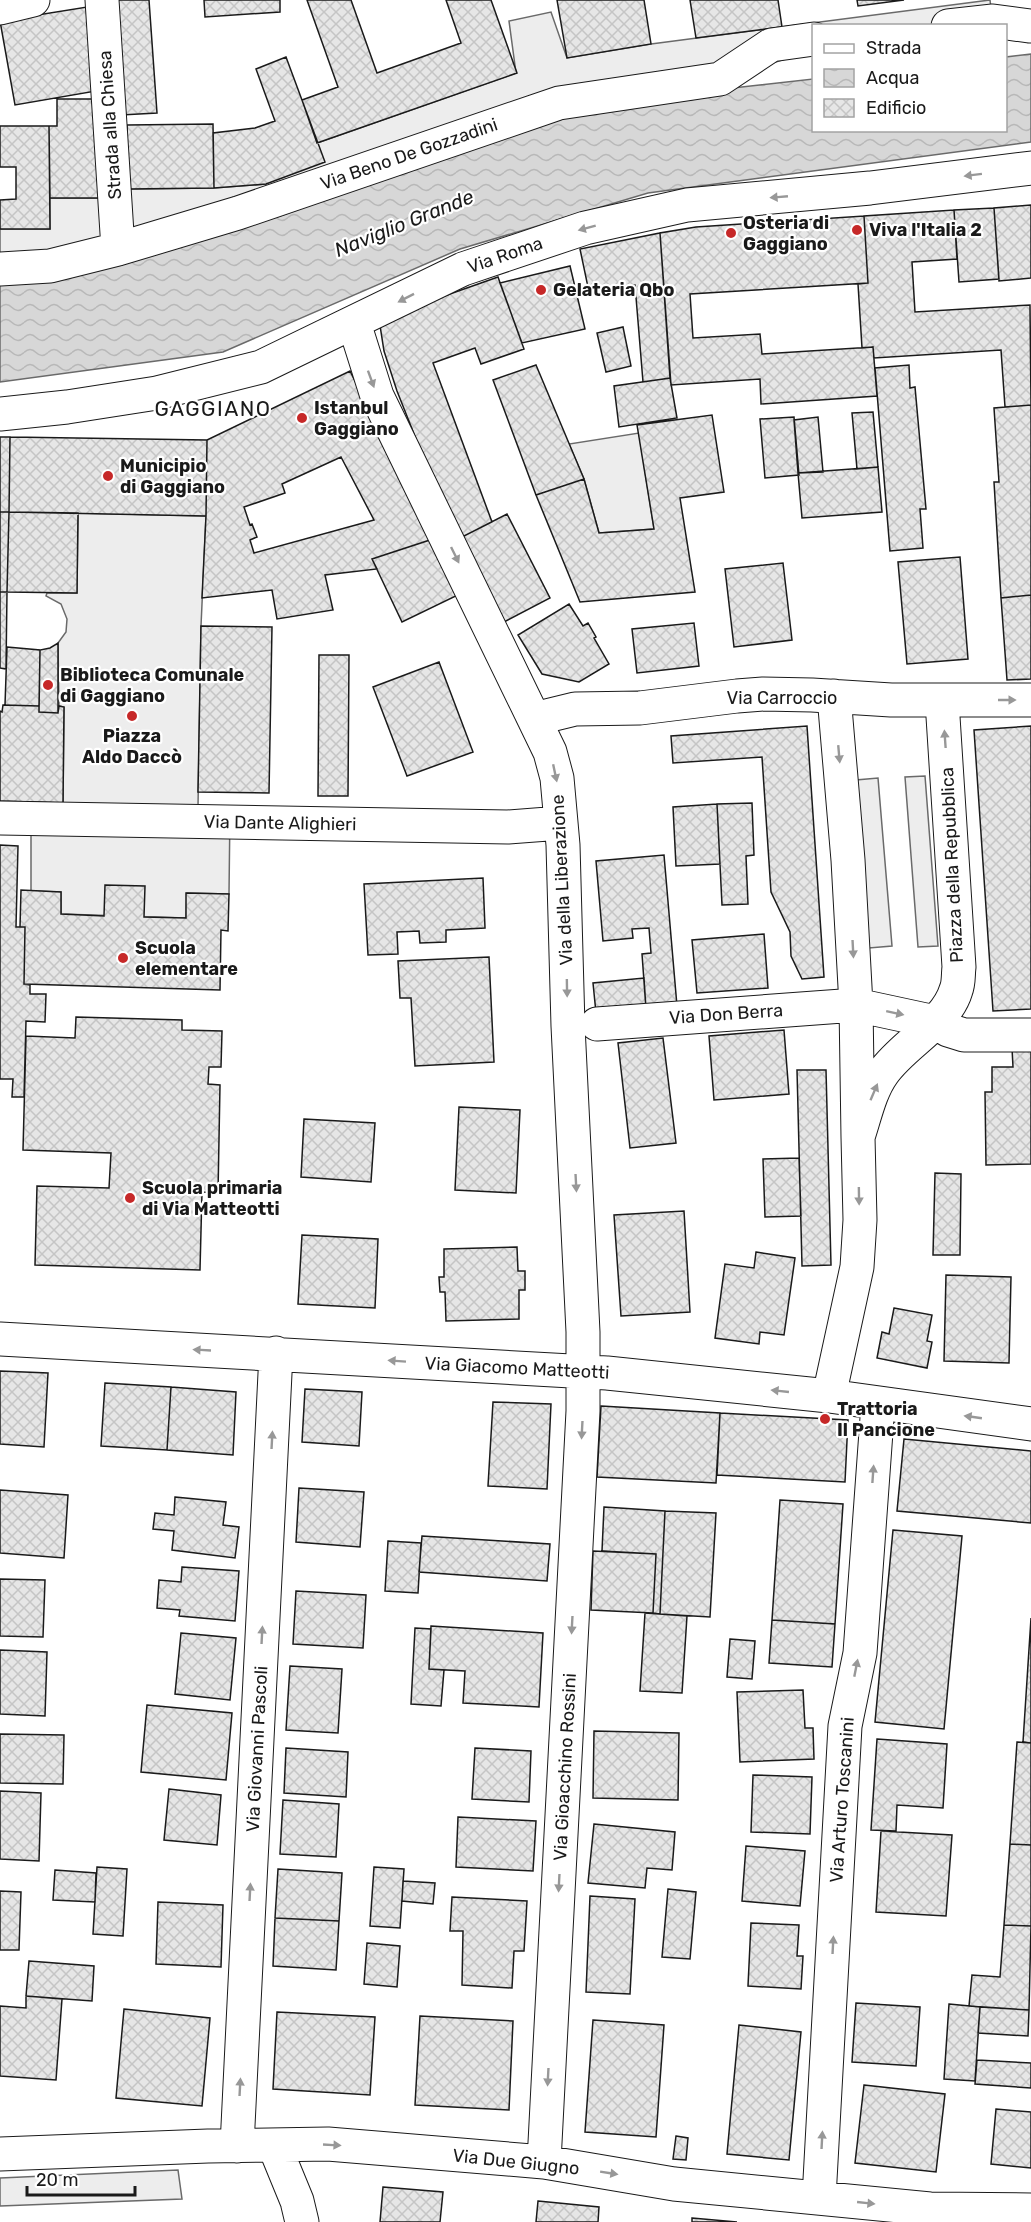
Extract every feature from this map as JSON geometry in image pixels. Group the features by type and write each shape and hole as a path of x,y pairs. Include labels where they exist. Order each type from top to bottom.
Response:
{"street":[{"path":"0,9 33,0"},
{"name":"Strada alla Chiesa","path":"102,0 118,249"},
{"path":"966,24 993,21 1029,26"},
{"name":"Via Beno De Gozzadini","path":"0,269 50,266 118,249 238,213 559,103 720,79 771,45 812,31"},
{"name":"Via Roma","path":"0,414 67,407 158,393 261,367 463,269 585,228 687,205 870,188 1031,168"},
{"name":"Via della Liberazione","path":"354,323 377,396 550,752 557,778 561,823 584,1372"},
{"name":"Via Carroccio","path":"534,719 575,709 640,708 737,696 788,694 942,700 1031,700"},
{"name":"Piazza della Repubblica","path":"829,1396 857,1267 860,1220 856,1005 848,861 834,696"},
{"name":"Piazza della Repubblica","path":"858,1137 873,1090 883,1073 946,1010 957,990 959,967 942,700"},
{"name":"Via Dante Alighieri","path":"0,818 508,827 561,823"},
{"path":"856,1005 935,1022 948,1030 964,1035 1031,1035"},
{"name":"Via Don Berra","path":"597,1024 856,1005"},
{"name":"Via Giacomo Matteotti","path":"0,1339 584,1372 829,1396 1031,1424"},
{"name":"Via Giovanni Pascoli","path":"237,2145 276,1353"},
{"name":"Via Gioacchino Rossini","path":"544,2162 584,1372"},
{"name":"Via Arturo Toscanini","path":"819,2198 845,1726 860,1653 878,1404"},
{"name":"Via Due Giugno","path":"0,2154 328,2144 544,2162 674,2184 930,2209 1031,2210"},
{"path":"274,2145 297,2201 302,2222"}],"shaded area":[{"path":"990,0 993,24 812,24 812,29 795,56 720,79 0,275 0,229 50,229 50,198 100,198 128,189 214,188 266,184 317,143 516,73 509,21 551,12 567,58 651,44"},
{"path":"639,433 654,529 599,533 584,479 569,444"},
{"name":"Piazza Aldo Daccò","path":"78,513 206,516 201,626 198,807 230,809 229,894 187,893 186,918 61,914 61,892 31,891 31,835 63,803 64,707 59,706 58,643 66,632 67,619 61,604 46,596 47,593 77,593"},
{"path":"925,776 938,946 918,947 905,777"},
{"path":"878,778 892,946 869,948 856,780"},
{"path":"178,2170 182,2199 0,2206 0,2178"}],"water":[{"name":"Naviglio Grande","path":"1031,54 1031,142 648,193 460,249 223,352 0,382 0,281 168,249 280,216 581,105 812,79 812,132 1007,132 1007,57"}],"building":[{"path":"113,0 149,0 157,113 121,115"},
{"path":"204,0 280,0 280,12 205,17"},
{"path":"307,0 351,0 377,73 461,43 446,0 491,0 517,73 317,143 302,100 338,87"},
{"path":"557,0 644,0 651,44 567,58"},
{"path":"690,0 778,0 782,27 696,38"},
{"path":"857,0 904,0 858,6"},
{"path":"87,7 102,90 15,105 0,21"},
{"path":"286,57 325,162 266,184 214,188 213,133 255,128 275,121 256,69"},
{"path":"57,99 98,99 100,198 50,198 49,126 57,126"},
{"path":"213,124 214,188 128,189 127,125"},
{"path":"0,126 49,126 50,229 0,229 0,200 16,199 16,167 0,167"},
{"path":"1031,205 1031,278 999,281 994,208"},
{"path":"994,208 999,279 959,282 954,210"},
{"path":"954,210 957,259 912,262 915,312 1030,305 1031,405 1005,407 1001,350 874,358 873,347 862,348 858,284 868,283 864,216"},
{"path":"864,216 868,283 690,294 693,338 760,334 762,354 873,347 877,396 761,404 760,379 671,385 660,233 696,227"},
{"path":"660,233 670,378 643,382 635,285 589,292 580,249"},
{"path":"570,266 585,329 522,343 500,283"},
{"path":"498,277 524,349 481,364 475,348 433,363 492,522 460,538 439,497 397,391 384,351 379,319"},
{"path":"623,327 631,366 606,372 597,333"},
{"path":"536,365 584,479 536,495 493,380"},
{"path":"909,365 910,388 915,387 926,509 920,509 923,548 890,551 875,368"},
{"path":"350,371 433,539 372,559 377,569 325,575 333,610 277,619 272,590 202,598 207,440","holes":["341,457 374,520 254,553 250,540 257,537 244,507 285,493 282,484"]},
{"path":"670,378 677,418 619,427 614,386"},
{"path":"1031,405 1031,595 1001,598 994,482 999,482 994,408"},
{"path":"873,412 878,467 857,469 852,413"},
{"path":"712,415 724,492 680,498 695,592 580,602 536,495 584,479 599,533 654,529 637,425"},
{"path":"794,417 799,475 765,478 760,419"},
{"path":"818,417 823,472 798,473 794,420"},
{"path":"0,437 10,437 9,512 0,512"},
{"name":"Municipio di Gaggiano","path":"10,437 207,440 206,516 9,512"},
{"path":"878,467 882,512 802,518 798,473"},
{"path":"0,512 9,512 7,592 0,592"},
{"path":"9,512 78,513 77,593 7,592"},
{"path":"507,514 550,598 504,622 460,538"},
{"path":"433,539 460,594 402,622 372,559"},
{"path":"960,557 968,659 907,664 898,562"},
{"path":"783,563 792,640 734,647 725,569"},
{"path":"0,592 7,592 6,669 0,668"},
{"path":"1031,595 1031,679 1007,680 1001,598"},
{"path":"569,604 583,626 588,623 609,664 579,682 542,674 518,635"},
{"path":"694,623 699,666 637,673 632,629"},
{"path":"201,626 272,627 269,793 198,792"},
{"path":"58,643 58,713 39,712 40,650"},
{"path":"7,647 40,650 39,706 5,705"},
{"path":"319,655 349,655 348,796 318,796"},
{"path":"439,662 473,752 407,776 373,687"},
{"path":"3,705 39,706 39,712 58,713 59,706 64,707 63,803 0,801 0,711 2,712"},
{"path":"807,726 824,977 802,979 791,956 790,932 771,892 762,757 673,763 671,736"},
{"path":"1031,726 1031,1009 993,1011 974,730"},
{"path":"752,803 754,855 746,856 748,904 722,905 717,804"},
{"path":"717,804 720,864 676,866 673,807"},
{"path":"0,845 18,846 16,927 25,927 24,984 30,985 30,994 46,994 45,1022 26,1021 24,1097 12,1097 13,1079 0,1079"},
{"path":"664,855 677,1006 646,1009 642,954 651,953 649,928 632,929 633,938 603,941 596,861"},
{"path":"483,878 485,928 446,930 446,942 420,943 419,931 397,932 398,954 368,955 364,884"},
{"name":"Scuola elementare","path":"105,885 145,886 144,917 186,918 186,893 229,894 228,931 221,930 220,990 24,984 25,927 20,927 21,890 61,892 61,914 104,916"},
{"path":"764,934 768,988 697,993 692,940"},
{"path":"489,957 494,1062 415,1066 411,998 400,998 398,961"},
{"path":"644,978 646,1009 596,1013 593,983"},
{"path":"76,1017 182,1020 182,1030 222,1031 221,1067 209,1067 208,1084 220,1085 218,1193 202,1192 200,1270 35,1265 37,1186 109,1188 111,1153 23,1150 26,1036 75,1038"},
{"path":"784,1030 789,1094 714,1100 709,1036"},
{"path":"663,1038 676,1143 630,1148 618,1043"},
{"path":"1012,1048 1031,1048 1031,1164 986,1165 985,1092 992,1092 992,1067 1013,1067"},
{"path":"797,1070 826,1070 831,1265 802,1266"},
{"path":"459,1107 520,1110 516,1193 455,1190"},
{"path":"304,1119 375,1123 371,1182 301,1177"},
{"path":"799,1158 801,1216 765,1217 763,1159"},
{"path":"935,1173 961,1174 960,1255 933,1255"},
{"path":"684,1211 690,1312 621,1316 614,1215"},
{"path":"302,1235 378,1239 375,1308 298,1304"},
{"path":"517,1247 518,1271 525,1271 525,1290 519,1290 519,1319 446,1321 445,1292 440,1292 439,1277 444,1277 444,1249"},
{"path":"756,1252 795,1258 784,1335 760,1332 759,1344 715,1338 725,1264 754,1268"},
{"path":"946,1275 1011,1277 1009,1363 944,1361"},
{"path":"894,1308 932,1315 927,1341 932,1342 927,1368 877,1358 882,1332 889,1334"},
{"path":"0,1371 48,1373 44,1447 0,1444"},
{"path":"105,1383 171,1387 167,1450 101,1446"},
{"path":"171,1387 236,1392 233,1455 167,1450"},
{"path":"305,1389 362,1392 359,1446 302,1442"},
{"path":"493,1402 551,1404 547,1489 488,1486"},
{"path":"601,1406 720,1413 716,1483 597,1477"},
{"path":"720,1413 848,1420 845,1482 717,1475"},
{"path":"904,1439 1031,1451 1031,1523 897,1511"},
{"path":"299,1488 364,1492 360,1547 296,1542"},
{"path":"0,1490 68,1495 64,1558 0,1553"},
{"path":"175,1497 226,1502 223,1525 239,1527 235,1558 172,1550 174,1531 153,1529 155,1513 174,1515"},
{"path":"780,1500 843,1504 835,1624 772,1620"},
{"path":"604,1507 665,1511 660,1614 653,1613 656,1554 602,1551"},
{"path":"665,1511 716,1513 710,1617 660,1614"},
{"path":"893,1530 962,1536 944,1729 875,1722"},
{"path":"422,1536 550,1544 547,1581 419,1572"},
{"path":"388,1541 421,1543 418,1593 385,1591"},
{"path":"593,1551 656,1554 653,1613 591,1610"},
{"path":"182,1567 239,1571 235,1621 179,1616 180,1610 157,1608 159,1580 181,1582"},
{"path":"0,1579 45,1580 43,1637 0,1636"},
{"path":"296,1591 366,1595 363,1648 293,1644"},
{"path":"645,1613 687,1616 682,1693 640,1691"},
{"path":"1031,1618 1031,1743 1023,1742"},
{"path":"772,1620 835,1624 832,1667 769,1663"},
{"path":"431,1626 543,1633 539,1707 463,1703 465,1671 429,1669"},
{"path":"415,1628 431,1629 429,1669 444,1670 441,1706 411,1704"},
{"path":"181,1633 236,1638 230,1700 175,1694"},
{"path":"730,1639 755,1641 752,1679 727,1677"},
{"path":"0,1650 47,1652 45,1716 0,1714"},
{"path":"290,1666 342,1669 338,1733 286,1730"},
{"path":"803,1690 805,1728 813,1728 814,1759 740,1762 737,1692"},
{"path":"147,1705 232,1713 226,1780 141,1772"},
{"path":"594,1731 679,1733 678,1800 593,1798"},
{"path":"0,1734 64,1735 63,1784 0,1783"},
{"path":"877,1739 947,1744 943,1808 897,1805 896,1831 871,1830"},
{"path":"1017,1742 1031,1743 1031,1845 1010,1844"},
{"path":"286,1748 348,1752 346,1797 284,1793"},
{"path":"475,1748 531,1751 529,1802 472,1799"},
{"path":"753,1775 812,1777 810,1834 751,1832"},
{"path":"169,1789 221,1795 217,1845 164,1840"},
{"path":"0,1791 41,1793 39,1861 0,1859"},
{"path":"283,1800 339,1804 336,1857 280,1854"},
{"path":"458,1817 536,1821 533,1871 456,1867"},
{"path":"594,1824 675,1832 672,1870 647,1868 645,1888 588,1883"},
{"path":"881,1831 952,1835 946,1916 876,1912"},
{"path":"1010,1844 1031,1845 1031,1926 1004,1925"},
{"path":"746,1846 805,1851 800,1906 742,1901"},
{"path":"97,1867 127,1869 123,1936 93,1934"},
{"path":"374,1867 404,1869 400,1928 370,1926"},
{"path":"278,1869 342,1873 339,1921 275,1918"},
{"path":"55,1870 96,1873 95,1902 53,1900"},
{"path":"403,1881 435,1883 433,1904 402,1901"},
{"path":"668,1889 696,1892 690,1959 662,1957"},
{"path":"0,1891 21,1892 19,1950 0,1950"},
{"path":"590,1896 635,1899 630,1994 586,1992"},
{"path":"452,1897 527,1901 524,1951 514,1951 512,1988 462,1985 463,1931 450,1931"},
{"path":"158,1902 223,1905 221,1967 156,1964"},
{"path":"275,1918 339,1921 336,1970 273,1966"},
{"path":"751,1923 799,1925 797,1956 803,1956 801,1989 748,1986"},
{"path":"1004,1925 1031,1926 1029,2010 969,2006 972,1975 1000,1977"},
{"path":"367,1943 400,1946 397,1987 364,1984"},
{"path":"29,1961 94,1966 92,2001 26,1996"},
{"path":"26,1996 62,1999 56,2080 0,2076 0,2006 26,2008"},
{"path":"856,2003 920,2007 916,2066 852,2062"},
{"path":"949,2004 980,2007 975,2081 944,2079"},
{"path":"980,2007 1029,2010 1028,2036 978,2033"},
{"path":"124,2009 210,2018 202,2106 116,2098"},
{"path":"277,2012 375,2017 370,2095 273,2089"},
{"path":"420,2016 513,2021 509,2110 415,2105"},
{"path":"593,2020 664,2025 656,2137 585,2132"},
{"path":"739,2025 801,2032 789,2160 727,2154"},
{"path":"977,2060 1031,2063 1031,2088 975,2084"},
{"path":"864,2085 945,2094 936,2172 855,2163"},
{"path":"996,2109 1031,2112 1031,2168 991,2164"},
{"path":"676,2136 688,2138 686,2160 673,2159"},
{"path":"383,2187 443,2192 440,2222 380,2222"},
{"path":"538,2201 599,2207 598,2222 536,2222"},
{"path":"692,2218 737,2222 692,2222"}],"place":[{"name":"Viva l'Italia 2","path":"857,230"},
{"name":"Osteria di Gaggiano","path":"731,233"},
{"name":"Gelateria Qbo","path":"541,290"},
{"name":"Istanbul Gaggiano","path":"302,418"},
{"name":"Municipio di Gaggiano","path":"108,476"},
{"name":"Biblioteca Comunale di Gaggiano","path":"48,685"},
{"name":"Piazza Aldo Daccò","path":"132,716"},
{"name":"Scuola elementare","path":"123,958"},
{"name":"Scuola primaria di Via Matteotti","path":"130,1198"},
{"name":"Trattoria Il Pancione","path":"825,1419"}],"district":[{"name":"GAGGIANO","path":"213,409"}]}
